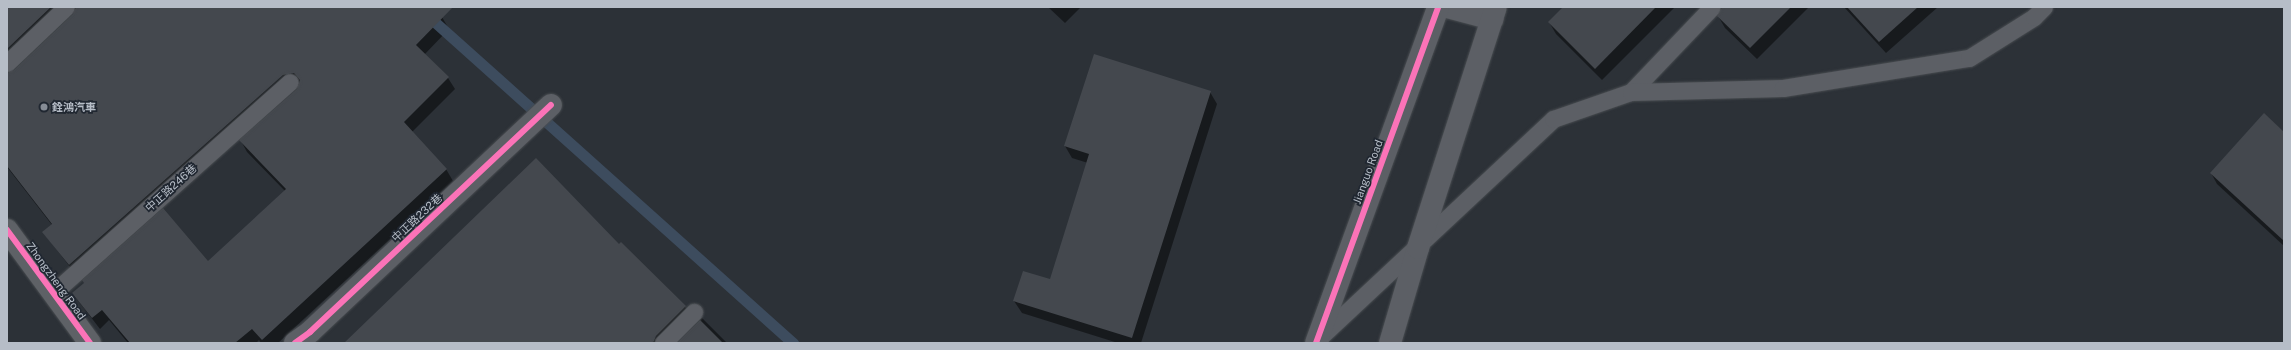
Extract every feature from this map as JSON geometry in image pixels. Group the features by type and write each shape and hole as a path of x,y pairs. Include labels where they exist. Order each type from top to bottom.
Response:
{"main road":[{"name":"Zhongzheng Road","path":"7,230 90,343"}],"street":[{"name":"Jianguo Road","path":"1316,342 1438,7"},
{"path":"1390,343 1418,248 1494,13 1447,7"},
{"name":"中正路232巷","path":"295,343 316,326 551,105"}],"lane":[{"path":"7,63 66,7"},
{"path":"1631,92 1712,7"},
{"path":"1316,342 1418,248 1553,119 1631,92 1783,88 1969,58 2034,17 2044,7"},
{"name":"中正路246巷","path":"53,293 290,82"},
{"path":"663,343 694,312"}],"building":[{"path":"7,7 51,7 7,49"},
{"path":"76,7 453,7 416,45 449,77 404,122 447,169 262,340 252,329 235,343 130,343 102,310 92,318 72,293 84,283 82,280 163,208 208,261 286,189 239,140 297,89 300,80 294,73 283,75 69,265 42,232 52,224 7,166 7,73 14,70 73,14"},
{"path":"1563,7 1656,7 1595,69 1548,22"},
{"path":"1722,7 1791,7 1750,48 1717,16"},
{"path":"1847,7 1918,7 1879,42"},
{"path":"1094,54 1211,91 1132,338 1013,301 1023,271 1050,279 1089,154 1064,146"},
{"path":"2264,113 2284,132 2284,241 2210,173"},
{"path":"536,158 619,244 621,242 686,306 656,336 653,343 344,343"},
{"path":"700,320 723,343 677,343"}],"waterway":[{"path":"418,7 793,343"}],"cycle path":[{"path":"1316,343 1438,7"},
{"path":"295,343 310,332 551,105"},
{"path":"7,230 90,343"}],"place":[{"name":"銓鴻汽車","path":"44,107"}]}
